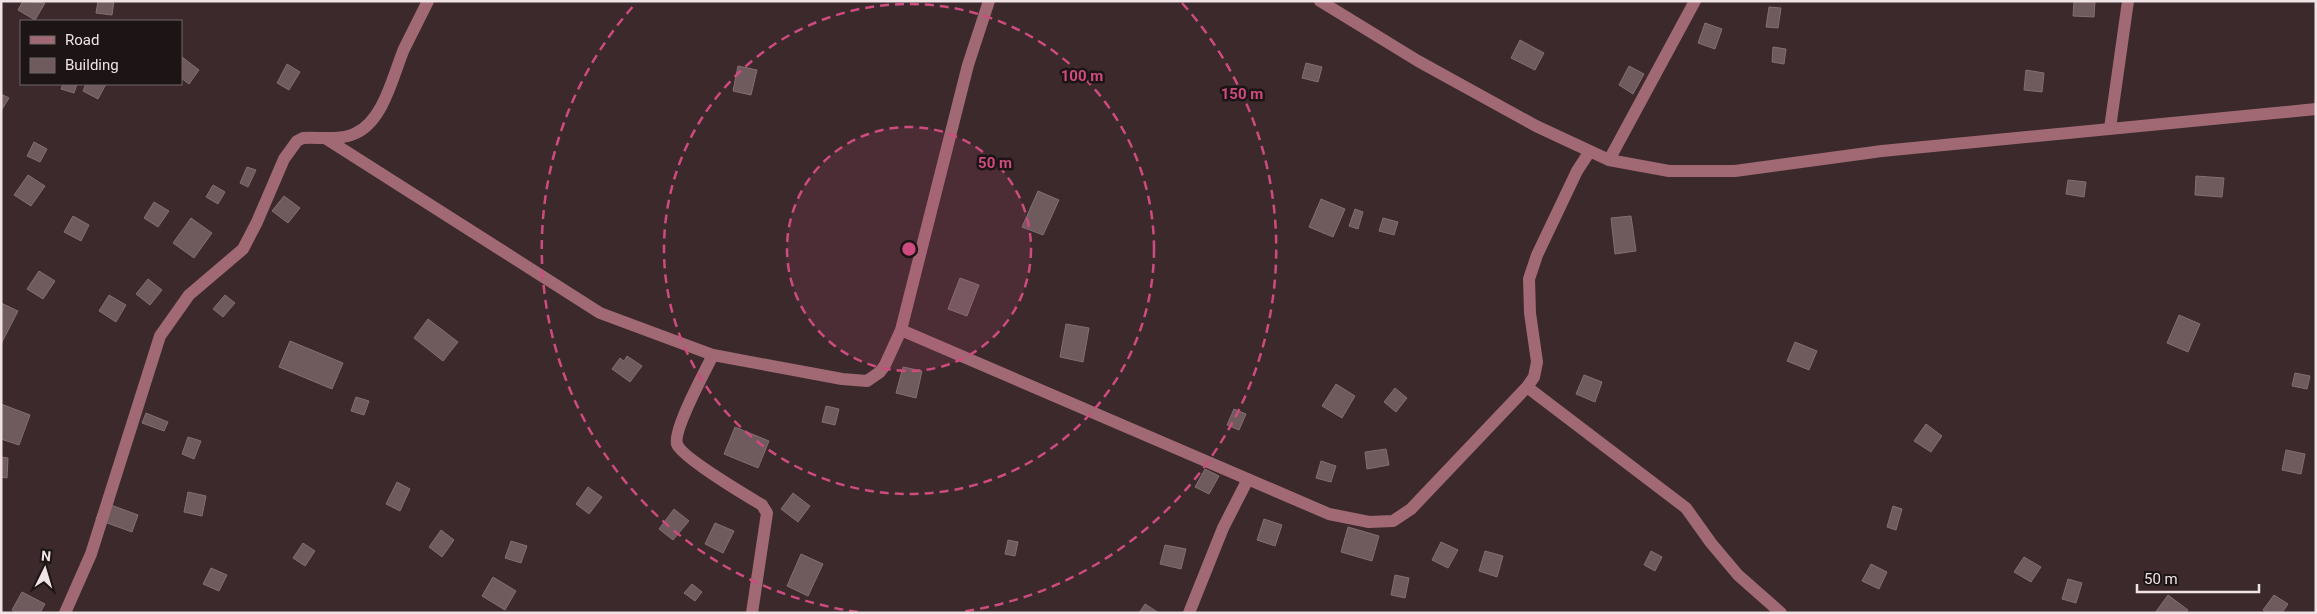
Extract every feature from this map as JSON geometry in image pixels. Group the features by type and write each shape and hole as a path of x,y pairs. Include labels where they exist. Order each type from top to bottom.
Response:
{"street":[{"path":"65,613 91,554 160,336 189,295 244,248 290,148 297,140 303,138 344,138 368,125 385,99 404,51 428,1"},
{"path":"325,138 600,313 713,355 842,379 867,381 880,372 885,365 901,330 968,65 989,1"},
{"path":"1320,1 1418,61 1536,126 1609,160 1668,171 1735,171 1882,151 2316,109"},
{"path":"1609,160 1695,1"},
{"path":"2110,128 2128,1"},
{"path":"901,330 1329,514 1369,522 1393,521 1411,509 1527,387 1534,377 1537,362 1530,313 1529,279 1536,255 1577,170 1590,151"},
{"path":"713,355 678,429 677,444 680,450 697,463 762,505 767,513 752,613"},
{"path":"1527,387 1686,508 1711,543 1738,575 1781,613"},
{"path":"1188,613 1223,528 1248,479"}],"building":[{"path":"23,1 45,3 35,20 18,10"},
{"path":"98,1 114,1 112,15 96,13"},
{"path":"2074,1 2095,1 2094,17 2073,16"},
{"path":"1769,7 1781,8 1778,28 1766,27"},
{"path":"1705,23 1722,29 1715,49 1698,43"},
{"path":"1520,40 1544,53 1535,70 1511,58"},
{"path":"1773,47 1786,49 1784,64 1772,62"},
{"path":"182,57 199,70 189,84 182,79"},
{"path":"1306,63 1322,67 1318,82 1302,78"},
{"path":"287,64 300,72 289,90 277,83"},
{"path":"738,66 757,70 751,95 733,91"},
{"path":"1629,66 1644,74 1633,94 1619,85"},
{"path":"2026,70 2044,73 2042,92 2024,90"},
{"path":"63,85 77,85 74,93 61,89"},
{"path":"86,85 105,85 98,99 83,91"},
{"path":"1,94 9,98 1,111"},
{"path":"34,142 47,149 40,162 27,156"},
{"path":"247,167 256,170 248,187 240,183"},
{"path":"28,175 45,186 31,206 14,195"},
{"path":"2196,176 2224,178 2222,197 2195,195"},
{"path":"2068,180 2086,182 2084,197 2066,194"},
{"path":"213,185 225,192 218,204 206,197"},
{"path":"1038,191 1059,200 1043,235 1022,227"},
{"path":"284,196 300,208 288,223 272,211"},
{"path":"1321,199 1345,209 1333,237 1309,227"},
{"path":"154,202 169,211 158,227 144,218"},
{"path":"1355,209 1363,212 1358,229 1349,226"},
{"path":"73,216 89,225 81,241 64,232"},
{"path":"1631,216 1636,251 1615,254 1611,218"},
{"path":"191,218 212,233 194,258 173,243"},
{"path":"1383,218 1398,222 1394,235 1379,231"},
{"path":"39,271 55,281 43,299 27,289"},
{"path":"960,278 979,285 967,316 948,309"},
{"path":"148,279 162,290 150,305 136,294"},
{"path":"109,295 126,305 116,322 99,311"},
{"path":"225,295 235,303 223,317 213,309"},
{"path":"1,303 18,311 1,344"},
{"path":"2179,315 2200,324 2188,352 2167,343"},
{"path":"428,319 458,342 443,361 414,338"},
{"path":"1066,324 1089,328 1083,362 1060,357"},
{"path":"290,341 343,363 332,389 279,367"},
{"path":"1795,342 1817,351 1809,370 1787,361"},
{"path":"627,356 642,366 630,382 612,369 620,358 624,361"},
{"path":"903,367 922,371 916,398 896,393"},
{"path":"2295,373 2310,376 2307,389 2292,386"},
{"path":"1584,375 1602,382 1595,402 1576,394"},
{"path":"1336,384 1355,396 1342,418 1322,406"},
{"path":"1395,388 1407,398 1396,412 1384,402"},
{"path":"356,397 369,401 364,415 351,411"},
{"path":"1,404 30,415 19,445 1,439"},
{"path":"826,406 839,409 835,425 822,422"},
{"path":"1234,409 1246,414 1239,430 1227,425"},
{"path":"146,413 168,422 164,431 142,423"},
{"path":"1926,424 1942,436 1931,452 1914,441"},
{"path":"735,427 769,441 758,468 724,454"},
{"path":"188,437 201,441 194,459 182,454"},
{"path":"1386,449 1389,465 1367,469 1365,452"},
{"path":"2286,450 2305,454 2301,474 2282,470"},
{"path":"1,457 8,458 7,478 1,477"},
{"path":"1321,461 1336,466 1331,482 1316,478"},
{"path":"1205,469 1219,476 1209,494 1195,487"},
{"path":"397,482 410,489 400,511 386,504"},
{"path":"588,487 602,497 589,514 576,504"},
{"path":"188,492 206,496 202,516 184,512"},
{"path":"793,493 810,506 798,522 781,509"},
{"path":"103,502 138,515 132,532 96,519"},
{"path":"1893,506 1902,509 1896,530 1887,527"},
{"path":"674,509 689,521 673,540 659,529"},
{"path":"1264,519 1282,525 1275,546 1257,540"},
{"path":"715,523 734,531 723,553 705,544"},
{"path":"1348,527 1379,536 1372,561 1341,552"},
{"path":"441,530 454,540 442,557 429,547"},
{"path":"1008,540 1018,542 1015,556 1005,554"},
{"path":"511,541 527,546 521,563 505,558"},
{"path":"1441,542 1458,550 1448,568 1432,560"},
{"path":"303,543 315,551 305,566 293,558"},
{"path":"1165,545 1186,549 1181,569 1160,564"},
{"path":"1485,551 1503,556 1497,577 1479,571"},
{"path":"1651,551 1662,557 1655,571 1644,565"},
{"path":"801,554 823,564 808,596 787,586"},
{"path":"2024,557 2041,567 2031,582 2014,572"},
{"path":"1871,564 1887,572 1879,589 1862,581"},
{"path":"211,568 227,575 219,591 203,584"},
{"path":"1395,575 1409,578 1405,598 1391,595"},
{"path":"493,577 516,591 505,610 482,596"},
{"path":"2068,579 2082,583 2076,603 2062,599"},
{"path":"692,584 702,592 695,601 684,593"},
{"path":"22,592 45,604 40,613 17,613 12,610"},
{"path":"2168,595 2188,610 2186,613 2155,613"},
{"path":"2274,595 2288,604 2282,613 2268,613 2263,610"},
{"path":"1145,604 1159,613 1139,613"}]}
